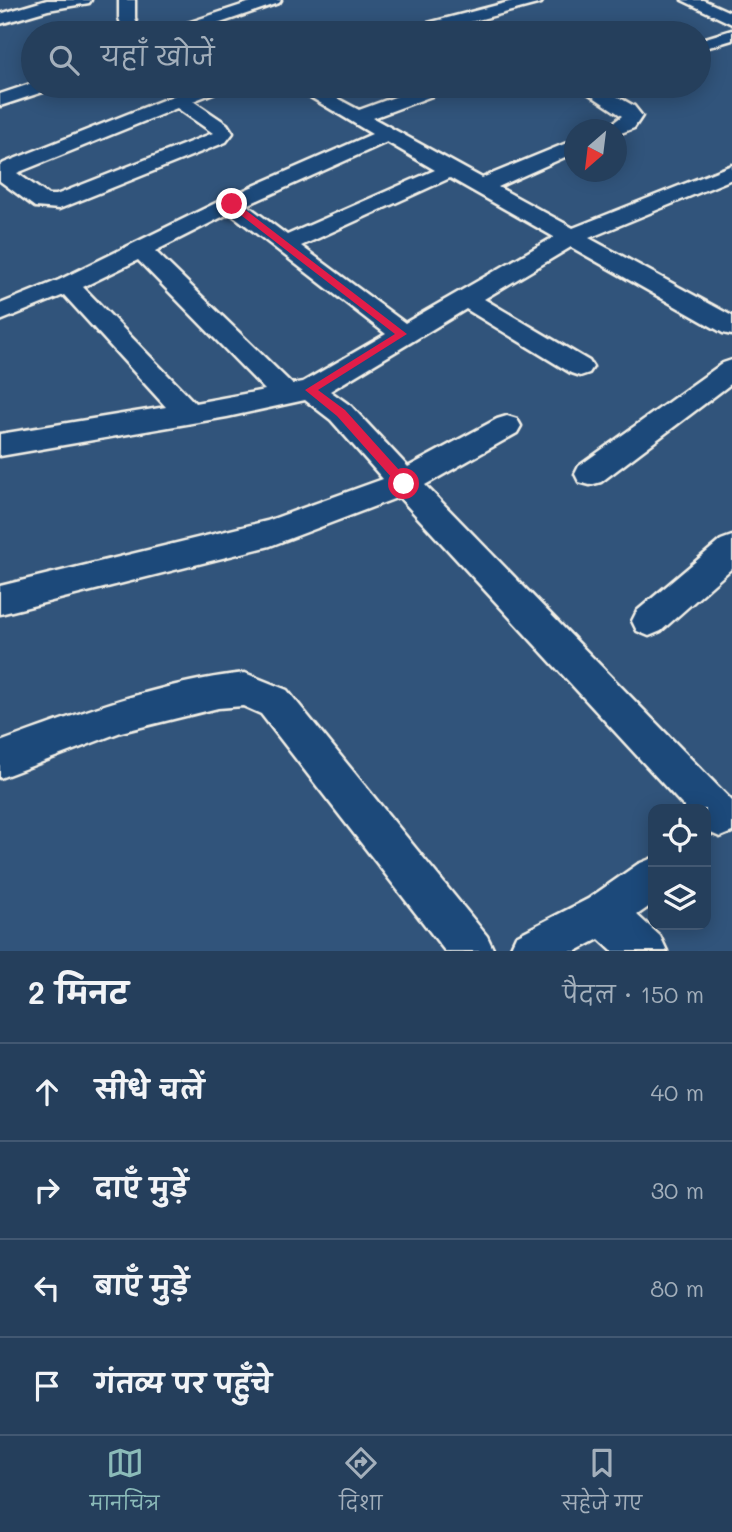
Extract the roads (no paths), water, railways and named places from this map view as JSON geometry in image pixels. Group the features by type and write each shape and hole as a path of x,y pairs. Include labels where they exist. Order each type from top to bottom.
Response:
{"street":[{"path":"0,19 46,5 83,0"},
{"path":"127,0 128,21"},
{"path":"223,21 272,0"},
{"path":"230,21 292,0"},
{"path":"455,21 535,0"},
{"path":"690,0 732,19"},
{"path":"473,16 482,21"},
{"path":"711,41 732,35"},
{"path":"0,92 21,85"},
{"path":"0,100 21,93"},
{"path":"178,100 220,128 223,133 219,138 59,202 43,202 7,176 6,172 11,167 178,100 183,98"},
{"path":"323,98 732,327"},
{"path":"359,117 409,98"},
{"path":"606,98 632,116 627,123"},
{"path":"0,313 68,285 232,204 389,134"},
{"path":"483,186 564,151"},
{"path":"286,244 454,169"},
{"path":"0,445 298,393 571,237 732,171"},
{"path":"232,204 402,334"},
{"path":"139,250 298,393 341,413 404,484 719,816"},
{"path":"68,285 187,412"},
{"path":"465,298 580,367"},
{"path":"590,474 732,369"},
{"path":"0,600 270,533 404,484 507,426"},
{"path":"649,621 732,549"},
{"path":"0,760 121,715 218,692 245,689 274,702 472,951"},
{"path":"531,951 603,914 648,882"},
{"path":"603,914 645,951"}]}
